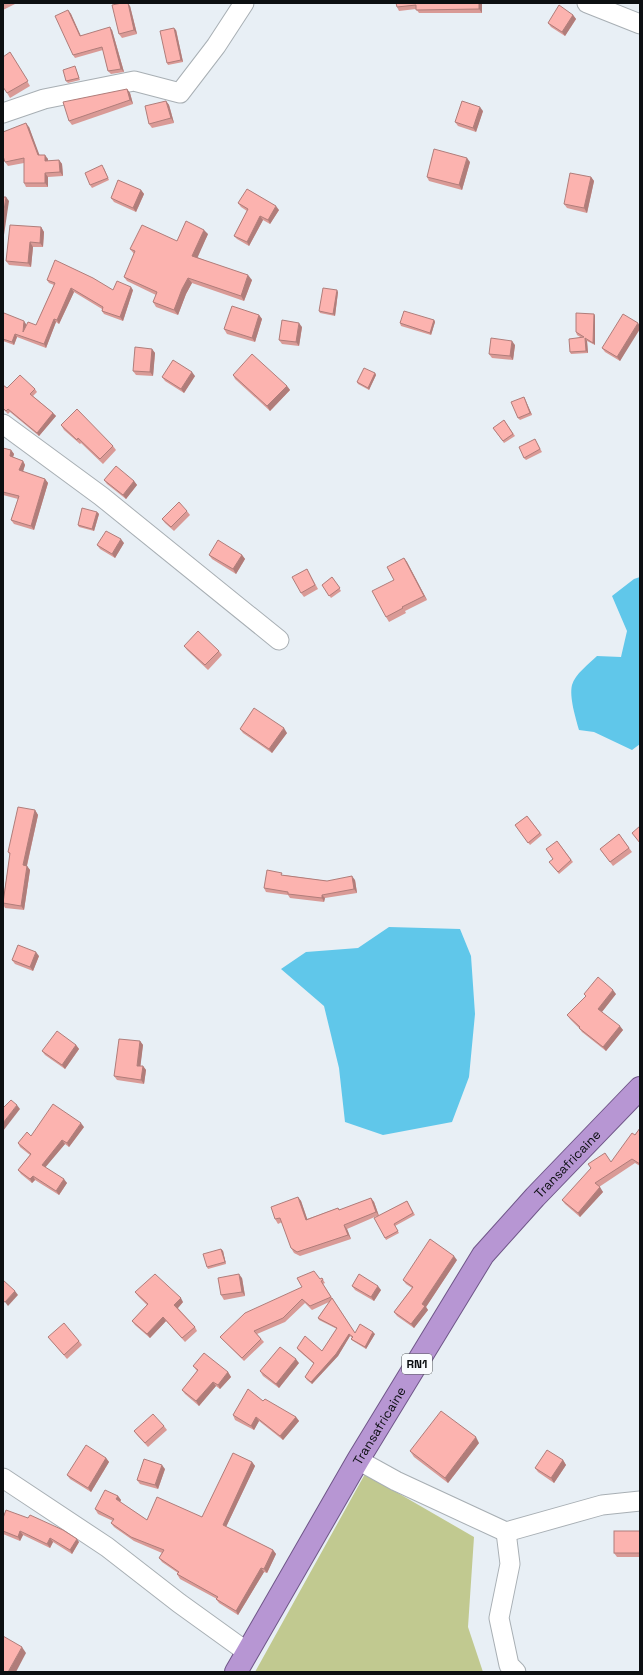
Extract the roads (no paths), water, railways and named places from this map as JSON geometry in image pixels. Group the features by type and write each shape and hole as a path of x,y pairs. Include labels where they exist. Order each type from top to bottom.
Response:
{"highway":[{"name":"Transafricaine","path":"236,1672 358,1460 483,1255 535,1197 640,1088"}],"street":[{"path":"3,113 44,99 134,81 180,93 216,46 244,3"},
{"path":"587,3 640,24"},
{"path":"3,424 101,496 279,640"},
{"path":"358,1460 396,1481 506,1532 602,1505 640,1501"},
{"path":"3,1478 107,1547 179,1603 247,1652"},
{"path":"506,1532 510,1564 499,1618 509,1665 516,1672"}],"water":[{"path":"640,577 640,744 632,750 594,732 579,730 573,708 571,690 576,677 597,656 621,657 627,631 612,596 634,579"},
{"path":"389,927 460,929 471,956 475,1014 469,1077 452,1122 383,1135 345,1122 339,1068 324,1006 281,969 306,952 358,948"}]}
